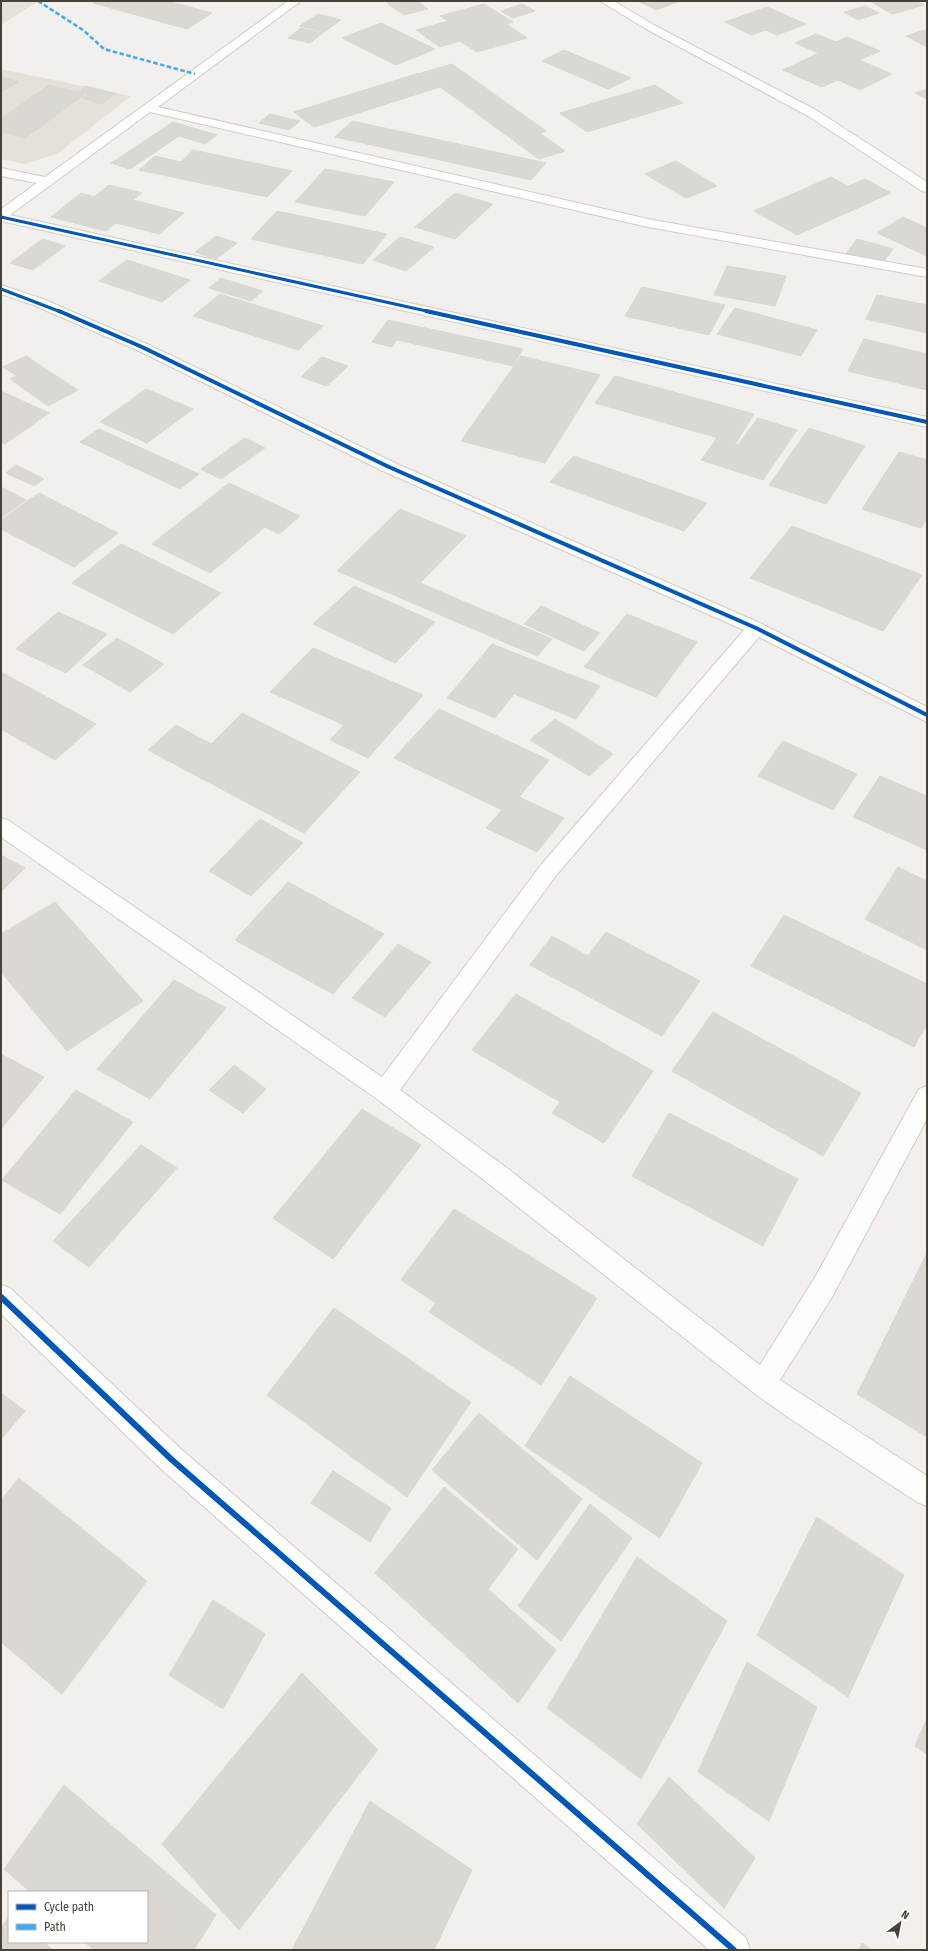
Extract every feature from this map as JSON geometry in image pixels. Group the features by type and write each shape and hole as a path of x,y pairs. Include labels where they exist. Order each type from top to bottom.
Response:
{"street":[{"path":"1,216 294,1"},
{"path":"606,1 650,27 812,113 927,188"},
{"path":"148,108 648,222 927,273"},
{"path":"1,172 47,181"},
{"path":"1,216 927,422"},
{"path":"1,289 38,302 142,347 389,467 756,628 927,715"},
{"path":"385,1092 450,1006 547,872 756,628"},
{"path":"1,826 385,1092 498,1176 763,1384 798,1409 927,1492"},
{"path":"763,1384 823,1288 927,1096"},
{"path":"1,1297 171,1458 734,1950"}],"shaded area":[{"path":"1,1 38,1 1,25"},
{"path":"1,69 131,96 57,154 24,164 1,159"}],"building":[{"path":"96,1 167,1 212,13 187,29 93,3"},
{"path":"393,1 417,1 428,9 404,15 387,3"},
{"path":"638,1 680,1 656,10"},
{"path":"870,1 916,1 924,5 892,14"},
{"path":"484,4 513,22 506,24 527,38 477,52 460,41 440,47 416,30 448,21 440,16"},
{"path":"522,4 535,11 513,18 501,11"},
{"path":"865,6 879,13 858,20 844,12"},
{"path":"767,7 806,24 777,35 766,30 751,35 725,22"},
{"path":"318,14 341,20 324,32 300,26"},
{"path":"381,23 435,49 396,65 342,38"},
{"path":"301,28 323,33 310,43 288,38"},
{"path":"924,30 927,32 927,47 906,36"},
{"path":"816,34 836,42 847,37 880,51 859,60 892,74 860,90 838,80 822,87 783,70 819,53 795,43"},
{"path":"564,50 631,78 608,89 542,61"},
{"path":"452,64 546,131 540,133 565,151 539,159 421,73"},
{"path":"419,73 440,87 314,127 294,112"},
{"path":"1,77 18,82 1,92"},
{"path":"49,85 85,94 25,138 1,132 1,119"},
{"path":"655,85 683,103 587,132 560,113"},
{"path":"86,86 116,94 102,104 82,98 89,94 79,91"},
{"path":"927,89 927,99 915,93"},
{"path":"270,114 300,121 289,130 259,123"},
{"path":"352,121 546,163 531,180 335,137"},
{"path":"173,122 217,135 205,144 179,136 130,169 111,163"},
{"path":"193,150 292,171 267,197 139,170 155,156 181,162"},
{"path":"676,161 717,186 686,198 645,174"},
{"path":"325,169 394,182 365,216 295,202"},
{"path":"831,177 848,186 865,179 891,193 797,235 754,211"},
{"path":"109,185 142,193 133,200 184,213 159,234 116,223 106,231 51,217 81,193 94,197"},
{"path":"455,193 493,204 455,239 415,227"},
{"path":"277,211 387,234 363,264 251,239"},
{"path":"903,217 927,228 927,256 877,233"},
{"path":"216,236 237,243 216,259 195,252"},
{"path":"400,237 434,247 406,271 373,260"},
{"path":"43,239 65,246 33,270 10,263"},
{"path":"857,239 893,249 882,264 846,254"},
{"path":"127,260 190,280 162,302 99,281"},
{"path":"727,266 786,276 775,306 714,295"},
{"path":"221,278 263,291 251,301 209,288"},
{"path":"642,287 725,305 709,335 625,316"},
{"path":"220,294 323,326 298,350 193,316"},
{"path":"877,295 927,305 927,333 866,319"},
{"path":"735,308 817,330 801,356 717,334"},
{"path":"388,320 523,349 513,366 397,340 392,347 372,342"},
{"path":"864,339 927,354 927,390 848,371"},
{"path":"26,356 78,390 48,406 10,379 17,376 3,367"},
{"path":"521,356 600,375 545,463 461,441"},
{"path":"322,357 348,366 327,386 301,377"},
{"path":"615,376 754,414 736,443 595,403"},
{"path":"146,389 193,409 147,443 100,422"},
{"path":"1,391 49,413 5,444 1,442"},
{"path":"758,418 797,430 763,480 701,460 717,438 738,445"},
{"path":"809,428 865,446 826,504 769,485"},
{"path":"99,429 199,474 180,489 80,442"},
{"path":"245,438 265,448 221,479 201,469"},
{"path":"899,452 927,460 927,519 921,528 862,509"},
{"path":"574,456 707,503 684,531 550,482"},
{"path":"16,465 44,479 34,486 6,473"},
{"path":"229,483 300,516 279,534 265,527 210,573 152,544"},
{"path":"1,487 26,500 1,518"},
{"path":"39,493 118,533 74,567 1,529 1,520"},
{"path":"400,509 466,536 420,583 552,639 537,656 337,571"},
{"path":"792,526 922,575 883,631 750,578"},
{"path":"121,544 221,593 173,634 72,583"},
{"path":"354,586 435,622 395,663 313,624"},
{"path":"541,606 600,633 584,651 524,624"},
{"path":"58,612 107,634 66,673 16,649"},
{"path":"627,614 697,642 656,697 584,667"},
{"path":"117,638 164,664 130,692 83,665"},
{"path":"492,644 600,686 576,719 514,694 495,718 447,698"},
{"path":"313,648 423,695 368,758 330,740 344,725 270,692"},
{"path":"1,672 96,724 55,760 1,729"},
{"path":"439,709 549,760 519,797 564,818 537,852 486,828 502,810 394,758"},
{"path":"242,713 360,772 304,833 148,750 176,725 211,744"},
{"path":"555,719 613,754 589,776 530,740"},
{"path":"783,741 857,774 833,810 758,776"},
{"path":"880,776 927,796 927,850 853,817"},
{"path":"260,819 303,843 251,896 209,871"},
{"path":"1,855 25,868 1,892"},
{"path":"898,867 927,881 927,950 865,919"},
{"path":"288,882 384,934 333,994 235,940"},
{"path":"55,902 143,1001 67,1051 1,972 1,934"},
{"path":"784,915 927,984 927,1024 914,1047 751,966"},
{"path":"606,932 700,981 662,1036 530,965 552,936 588,956"},
{"path":"398,944 431,962 385,1017 352,998"},
{"path":"174,980 226,1008 150,1099 97,1069"},
{"path":"516,994 653,1071 604,1143 552,1113 560,1102 472,1050"},
{"path":"713,1012 861,1093 823,1156 672,1071"},
{"path":"1,1054 44,1077 1,1129"},
{"path":"234,1065 266,1089 243,1113 209,1090"},
{"path":"76,1090 133,1122 60,1214 2,1180"},
{"path":"362,1109 421,1145 333,1259 273,1218"},
{"path":"669,1113 798,1179 763,1246 632,1176"},
{"path":"141,1145 177,1168 89,1267 53,1241"},
{"path":"454,1209 597,1298 541,1385 429,1312 436,1303 401,1280"},
{"path":"927,1253 927,1437 857,1394"},
{"path":"334,1308 471,1402 407,1497 267,1395"},
{"path":"570,1376 702,1463 660,1538 525,1446"},
{"path":"1,1393 25,1411 1,1439"},
{"path":"479,1413 582,1499 537,1560 432,1470"},
{"path":"333,1471 391,1508 370,1542 311,1503"},
{"path":"19,1478 147,1581 62,1694 1,1642 1,1500"},
{"path":"444,1487 518,1549 488,1589 556,1650 518,1703 375,1573"},
{"path":"590,1504 632,1538 561,1641 518,1606"},
{"path":"817,1517 904,1575 848,1697 757,1635"},
{"path":"637,1557 727,1621 641,1779 547,1708"},
{"path":"213,1600 265,1634 223,1709 169,1675"},
{"path":"747,1662 817,1707 769,1821 698,1772"},
{"path":"302,1673 378,1750 239,1930 162,1844"},
{"path":"927,1718 927,1754 915,1746"},
{"path":"669,1777 755,1858 724,1908 637,1824"},
{"path":"64,1785 216,1915 194,1950 94,1950 86,1943 148,1943 148,1891 29,1891 4,1869"},
{"path":"370,1801 472,1870 434,1950 292,1950"},
{"path":"8,1918 8,1943 45,1943 53,1950 1,1950 1,1928"},
{"path":"862,1943 872,1950 859,1950"}],"marked path":[{"path":"38,1 83,30 104,49 195,74"}],"cycle path":[{"path":"1,217 927,422"},
{"path":"1,289 38,302 142,347 389,467 756,628 927,715"},
{"path":"1,1297 171,1459 734,1950"}]}
